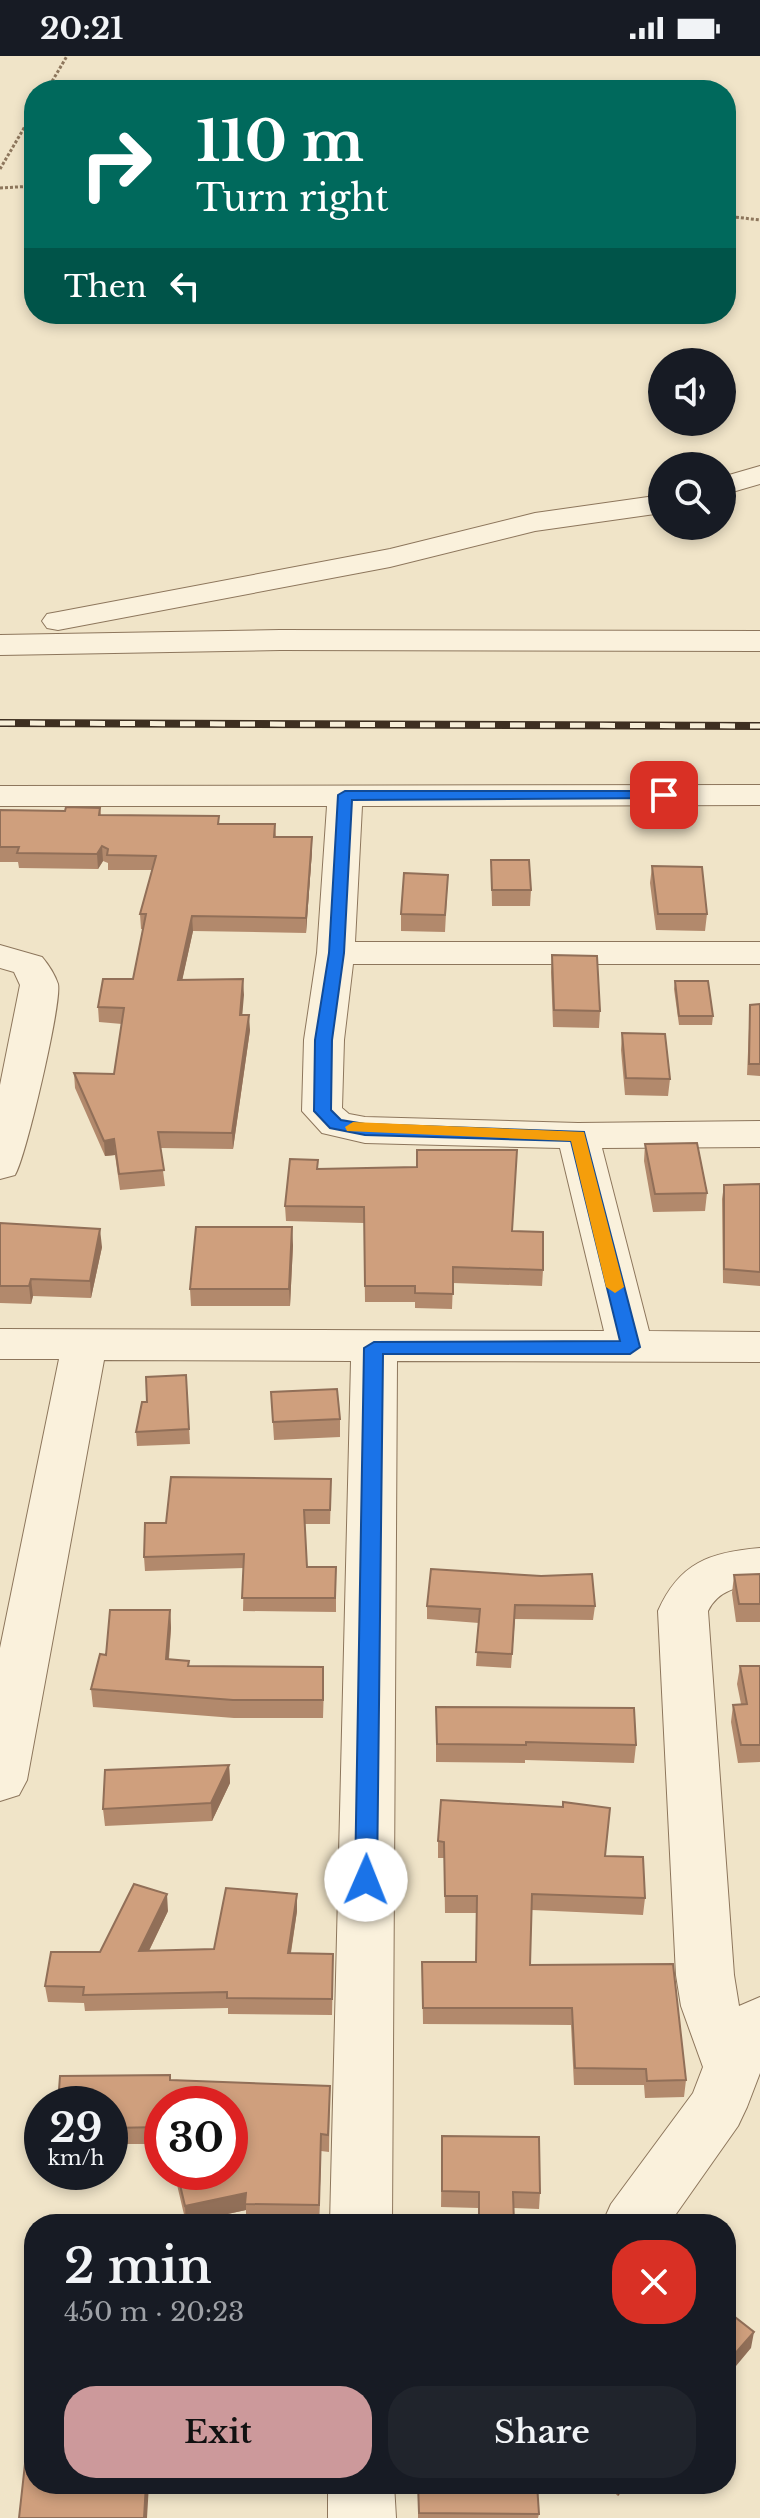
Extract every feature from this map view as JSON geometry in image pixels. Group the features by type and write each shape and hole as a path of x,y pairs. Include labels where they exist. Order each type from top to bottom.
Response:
{"street":[{"path":"736,482 760,475"},
{"path":"0,631 390,558 524,524 648,506"},
{"path":"0,645 280,640 760,641"},
{"path":"345,795 336,953 324,1040 322,1111 336,1124 365,1130 578,1136 760,1134"},
{"path":"0,796 760,795"},
{"path":"336,953 760,953"},
{"path":"0,956 29,965 39,985 6,1123 0,1166"},
{"path":"578,1136 630,1347"},
{"path":"0,1344 374,1348 760,1347"},
{"path":"2,1755 84,1345"},
{"path":"361,2214 374,1348"},
{"path":"640,2214 717,2107 746,2045 710,2006 705,1975 683,1611 688,1597 702,1581 722,1571 760,1566"},
{"path":"361,2494 362,2518"}],"path":[{"path":"53,80 67,56"},
{"path":"0,169 24,128"},
{"path":"0,188 24,187"},
{"path":"736,217 760,220"}],"building":[{"path":"66,807 100,808 99,815 219,816 218,824 275,824 274,837 312,837 306,918 192,916 178,980 243,979 240,1015 249,1015 232,1133 158,1132 164,1170 119,1174 114,1139 104,1141 74,1073 114,1074 124,1008 98,1007 103,979 133,979 146,914 140,914 156,856 107,855 108,849 102,846 97,854 17,853 19,847 0,847 0,810 65,811"},
{"path":"491,860 529,860 531,890 492,890"},
{"path":"652,866 702,867 707,914 658,914"},
{"path":"404,873 448,875 445,915 401,914"},
{"path":"552,955 597,956 600,1011 554,1010"},
{"path":"675,981 708,981 713,1016 679,1016"},
{"path":"760,1004 760,1064 749,1064 750,1005"},
{"path":"622,1033 665,1034 670,1079 626,1078"},
{"path":"697,1143 707,1193 655,1194 645,1144"},
{"path":"417,1150 517,1150 512,1231 543,1232 543,1270 453,1267 453,1294 415,1293 415,1286 365,1286 364,1207 285,1206 290,1159 318,1160 317,1169 417,1167"},
{"path":"760,1184 760,1272 724,1269 724,1185"},
{"path":"0,1223 100,1229 90,1281 31,1279 29,1286 0,1286"},
{"path":"196,1227 292,1227 289,1289 190,1289"},
{"path":"186,1375 189,1429 136,1432 142,1402 147,1402 146,1377"},
{"path":"337,1389 340,1419 273,1422 271,1392"},
{"path":"171,1477 331,1479 330,1510 304,1510 307,1567 336,1567 335,1598 242,1598 244,1554 144,1557 145,1523 166,1523"},
{"path":"431,1569 541,1576 592,1574 595,1606 515,1605 512,1654 476,1652 480,1609 427,1606"},
{"path":"760,1574 760,1604 739,1604 734,1575"},
{"path":"110,1610 170,1610 166,1659 189,1661 188,1666 323,1667 323,1700 233,1700 91,1689 100,1654 106,1655"},
{"path":"740,1666 760,1666 760,1745 741,1745 733,1705 747,1704"},
{"path":"436,1707 634,1708 636,1745 526,1742 526,1745 437,1744"},
{"path":"229,1765 211,1803 103,1809 105,1770"},
{"path":"441,1800 563,1807 563,1802 610,1808 605,1856 643,1857 645,1898 532,1894 530,1965 673,1964 686,2080 647,2081 646,2069 575,2068 572,2008 423,2008 422,1962 476,1962 477,1896 445,1896 444,1842 438,1841"},
{"path":"134,1884 167,1894 139,1951 214,1949 226,1888 297,1894 288,1953 333,1954 332,1999 227,1998 227,1992 83,1995 84,1987 45,1986 51,1952 100,1952"},
{"path":"170,2075 170,2080 330,2086 328,2135 321,2134 319,2205 245,2204 246,2193 185,2206 181,2190 248,2190 248,2086 144,2086 144,2127 128,2128 128,2086 59,2086 60,2076"},
{"path":"442,2136 539,2137 540,2193 513,2192 514,2214 479,2214 479,2192 442,2191"},
{"path":"736,2318 754,2332 736,2353"},
{"path":"24,2473 24,2494 145,2494 144,2518 19,2518"},
{"path":"418,2494 538,2494 539,2514 419,2513"}],"railway":[{"path":"0,723 760,726"}],"slow traffic":[{"path":"353,1127 365,1130 578,1136 615,1287"}],"route":[{"path":"366,1880 374,1348 630,1347 578,1136 365,1130 336,1124 322,1111 324,1040 336,953 345,795 664,795"}]}
